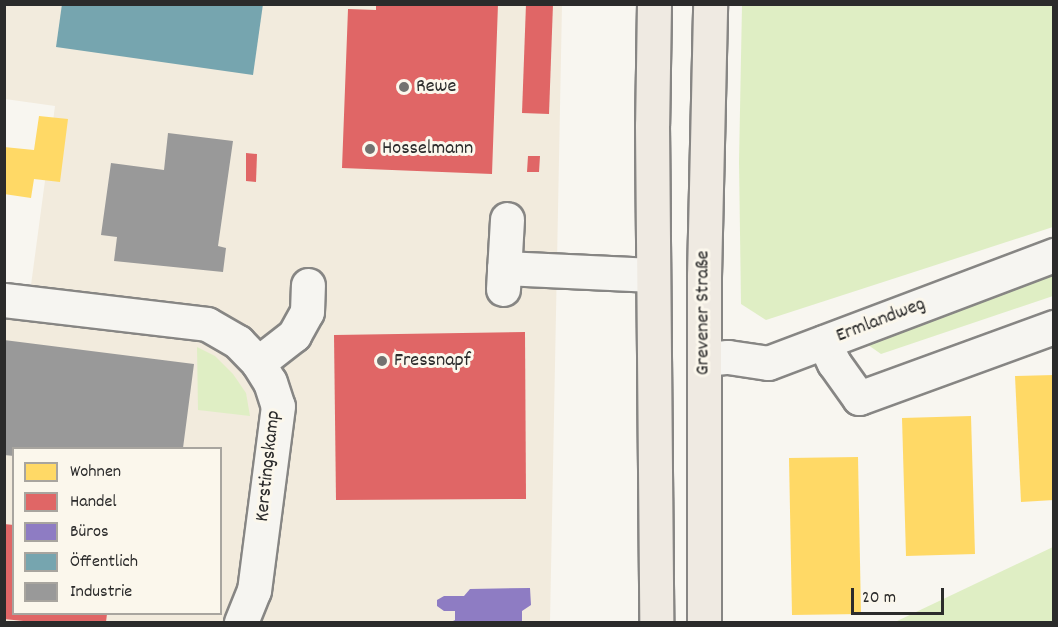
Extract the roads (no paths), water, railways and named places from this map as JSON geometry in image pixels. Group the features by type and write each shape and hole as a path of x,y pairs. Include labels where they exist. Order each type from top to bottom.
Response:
{"main road":[{"path":"654,4 653,275 656,622"},
{"name":"Grevener Straße","path":"704,622 704,359 710,4"}],"street":[{"path":"507,219 503,279 653,275"},
{"name":"Ermlandweg","path":"704,359 728,357 768,363 1053,255"},
{"path":"258,363 294,335 307,312 308,285"},
{"name":"Kerstingskamp","path":"4,300 207,324 238,342 258,363 270,382 278,406 254,590 241,622"},
{"path":"824,342 834,363 859,398 1053,327"}],"place":[{"name":"Rewe","path":"404,87"},
{"name":"Hosselmann","path":"370,149"},
{"name":"Fressnapf","path":"382,361"}]}
